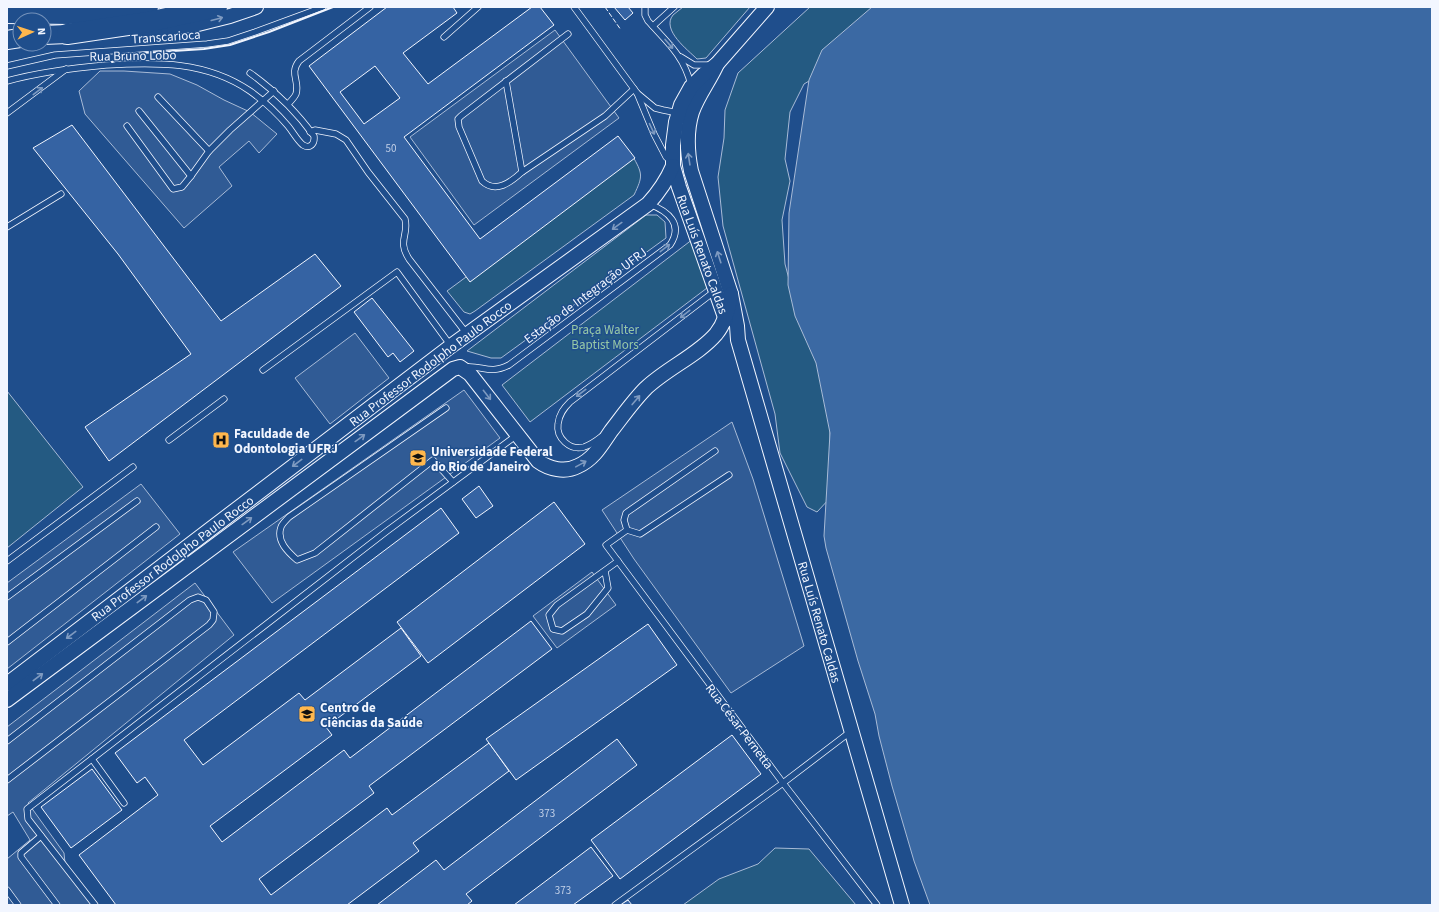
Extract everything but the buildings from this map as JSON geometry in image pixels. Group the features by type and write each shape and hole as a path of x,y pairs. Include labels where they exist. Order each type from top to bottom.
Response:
{"highway":[{"path":"7,13 68,14 148,7"},
{"path":"52,35 67,34 148,22 217,7"}],"street":[{"path":"67,34 158,30 194,25 230,16 256,7"},
{"path":"673,164 674,132 679,113 691,87 703,75 718,64 767,7"},
{"name":"Rua Luís Renato Caldas","path":"718,64 692,111 689,130 688,156 691,171 730,294 737,326 738,340 902,905"},
{"name":"Rua Luís Renato Caldas","path":"673,164 679,187 725,318 738,340"},
{"name":"Rua Professor Rodolpho Paulo Rocco","path":"7,684 467,334 648,204 668,179 673,164"},
{"path":"460,367 470,374 538,460 544,465 562,470 577,467 592,457 645,389 711,340 718,332 725,318 730,294"},
{"name":"Rua Professor Rodolpho Paulo Rocco","path":"7,700 440,378 453,369 460,367"}],"lane":[{"name":"Transcarioca","path":"7,66 55,55 207,44 228,41 322,7"},
{"path":"288,104 297,91 294,71 299,61 370,7"},
{"path":"444,37 478,7"},
{"name":"Rua Luís Renato Caldas","path":"574,7 635,91 654,134 666,157 673,164"},
{"path":"645,7 645,15 680,57 687,70 691,87"},
{"path":"653,26 674,7"},
{"path":"568,34 461,116 458,122 482,182 493,187 510,183 522,172 605,116 635,91"},
{"path":"680,57 694,65 699,66 718,64"},
{"name":"Rua Bruno Lobo","path":"7,80 68,68 140,63 163,63 186,66 212,73 234,82 262,101 282,119 301,144 305,146 310,146 314,141 314,136 310,132"},
{"path":"7,113 68,68"},
{"path":"250,73 274,91 288,104 310,132 317,130 336,134 346,140 368,172 405,219 406,228 403,247 409,259 467,334"},
{"path":"506,81 522,172"},
{"path":"127,126 174,189 182,187 208,151 274,91"},
{"name":"Rua Luís Renato Caldas","path":"635,91 655,108 679,113"},
{"path":"158,97 208,151"},
{"path":"139,111 191,176"},
{"path":"7,227 61,194"},
{"name":"Estação de Integração UFRJ","path":"460,367 471,366 492,371 509,365 670,245 674,239 675,233 672,219 668,213 661,208 648,204"},
{"path":"263,370 397,272 451,346"},
{"path":"612,431 585,447 578,447 570,446 565,442 558,431 558,425 563,410 570,402 716,290"},
{"path":"169,440 224,399"},
{"path":"446,408 289,517 281,527 279,537 285,550 297,560 315,554 433,460 453,482"},
{"path":"95,905 28,819 28,809 387,531 517,435"},
{"path":"715,452 626,513 624,520 627,530 640,534 729,475"},
{"path":"7,561 133,467"},
{"path":"7,597 137,501"},
{"path":"7,642 156,527"},
{"name":"Rua César Pernetta","path":"627,530 606,545 783,783 877,905"},
{"path":"604,571 608,588 587,614 562,631 553,629 549,616 557,605 604,571 618,561"},
{"path":"7,741 190,600 202,597 206,600 214,612 213,620 209,625 7,780"},
{"path":"615,905 783,783 852,730"},
{"path":"92,759 124,803"},
{"path":"41,836 21,853 21,856 57,905"},
{"path":"7,890 18,905"}],"green space":[{"path":"683,7 750,7 706,58 697,59 682,45 670,27 670,21 673,15"},
{"path":"810,7 885,7 853,55 804,84 790,112 785,159 790,181 782,220 785,264 794,298 829,374 831,497 817,512 807,507 780,453 775,414 723,226 718,177 724,138 725,110 738,73"},
{"path":"632,155 640,171 639,183 634,195 475,311 470,314 464,312 447,291"},
{"name":"Praça Walter Baptist Mors","path":"646,215 657,215 665,222 666,238 501,358 491,358 467,351"},
{"name":"Praça Walter Baptist Mors","path":"693,239 707,288 530,422 502,385"},
{"path":"7,391 83,487 7,548"},
{"path":"775,848 809,849 856,905 683,905 719,879 758,864"}],"shaded area":[{"path":"872,7 1432,7 1432,905 930,905 914,861 892,786 875,714 858,661 826,548 824,536 830,433 816,363 795,316 788,285 789,213 809,80 822,50"},
{"path":"555,30 619,118 474,225 410,137"},
{"path":"100,71 170,74 197,85 250,112 277,134 259,153 249,141 219,167 232,186 184,228 85,114 79,91"},
{"path":"355,333 389,378 330,424 295,378"},
{"path":"464,390 500,438 272,603 233,552"},
{"path":"732,422 753,479 804,646 731,693 634,559 602,510"},
{"path":"141,484 180,534 7,669 7,583"},
{"path":"592,572 616,605 557,648 533,616"},
{"path":"195,583 234,635 28,803 64,853 65,863 96,905 7,905 7,859 30,840 13,812 7,816 7,727"}],"fence":[{"path":"605,7 621,30"}],"wall":[{"path":"112,62 142,53 204,49 230,45 269,32 333,7"}],"place":[{"name":"Faculdade de Odontologia UFRJ","path":"221,440"},
{"name":"Universidade Federal do Rio de Janeiro","path":"418,458"},
{"name":"Centro de Ciências da Saúde","path":"307,714"}]}
